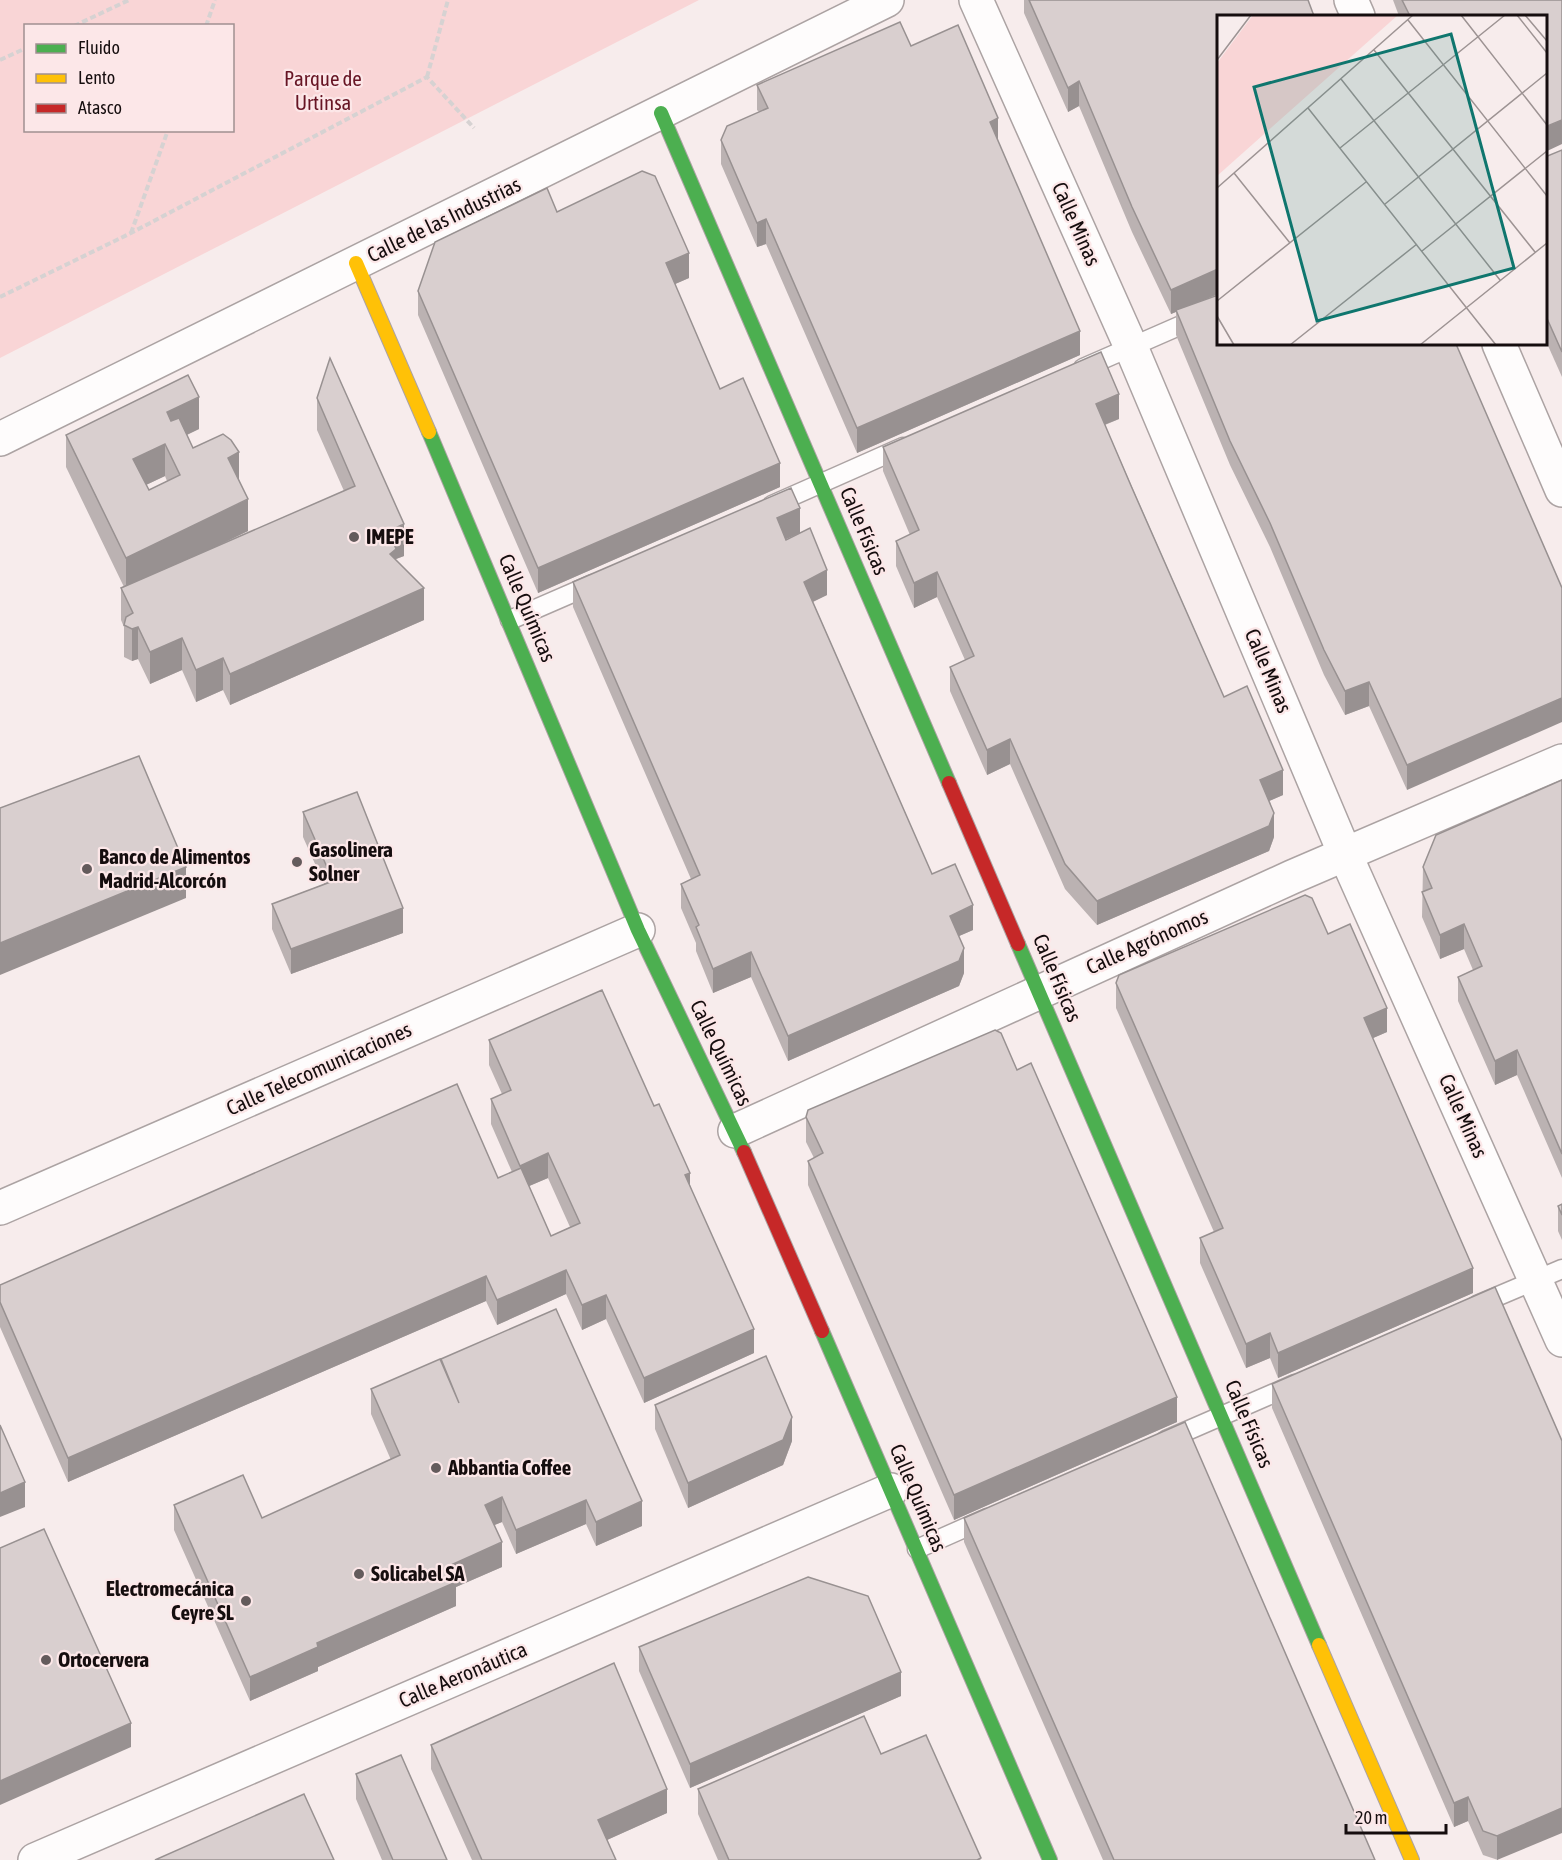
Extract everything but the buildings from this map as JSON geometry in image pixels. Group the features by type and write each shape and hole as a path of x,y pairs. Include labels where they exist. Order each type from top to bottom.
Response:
{"street":[{"name":"Calle de las Industrias","path":"0,439 887,0"},
{"name":"Calle Minas","path":"976,0 1131,347 1346,854 1549,1274 1562,1341"},
{"path":"1351,0 1358,15"},
{"name":"Calle Físicas","path":"661,113 1412,1860"},
{"name":"Calle Químicas","path":"356,263 510,620 638,930 735,1131 1050,1860"},
{"path":"1499,345 1562,490"},
{"name":"Calle Agrónomos","path":"735,1131 1039,990 1562,760"},
{"name":"Calle Telecomunicaciones","path":"0,1208 638,930"},
{"name":"Calle Aeronáutica","path":"35,1860 891,1490"}],"lane":[{"path":"1066,375 1217,309"},
{"path":"756,512 917,441"},
{"path":"510,620 606,578"},
{"path":"1460,1313 1549,1274"},
{"path":"1146,1449 1309,1378"},
{"path":"917,1549 1004,1511"}],"path":[{"path":"78,24 129,0"},
{"path":"207,24 215,0"},
{"path":"0,297 131,233 427,77 448,0"},
{"path":"0,60 24,49"},
{"path":"427,77 474,128"},
{"path":"131,233 167,132"},
{"path":"0,290 7,293"}],"green space":[{"name":"Parque de Urtinsa","path":"0,0 699,0 0,358"}],"traffic: fast":[{"path":"661,113 949,783"},
{"path":"429,432 638,930 744,1152"},
{"path":"1018,944 1319,1645"},
{"path":"822,1331 1050,1860"}],"traffic: slow":[{"path":"356,263 429,432"},
{"path":"1319,1645 1412,1860"}],"traffic: jam":[{"path":"949,783 1018,944"},
{"path":"744,1152 822,1331"}],"place":[{"name":"IMEPE","path":"354,537"},
{"name":"Gasolinera Solner","path":"297,862"},
{"name":"Banco de Alimentos Madrid-Alcorcón","path":"87,869"},
{"name":"Abbantia Coffee","path":"436,1468"},
{"name":"Solicabel SA","path":"359,1574"},
{"name":"Electromecánica Ceyre SL","path":"246,1601"},
{"name":"Ortocervera","path":"46,1660"}]}
